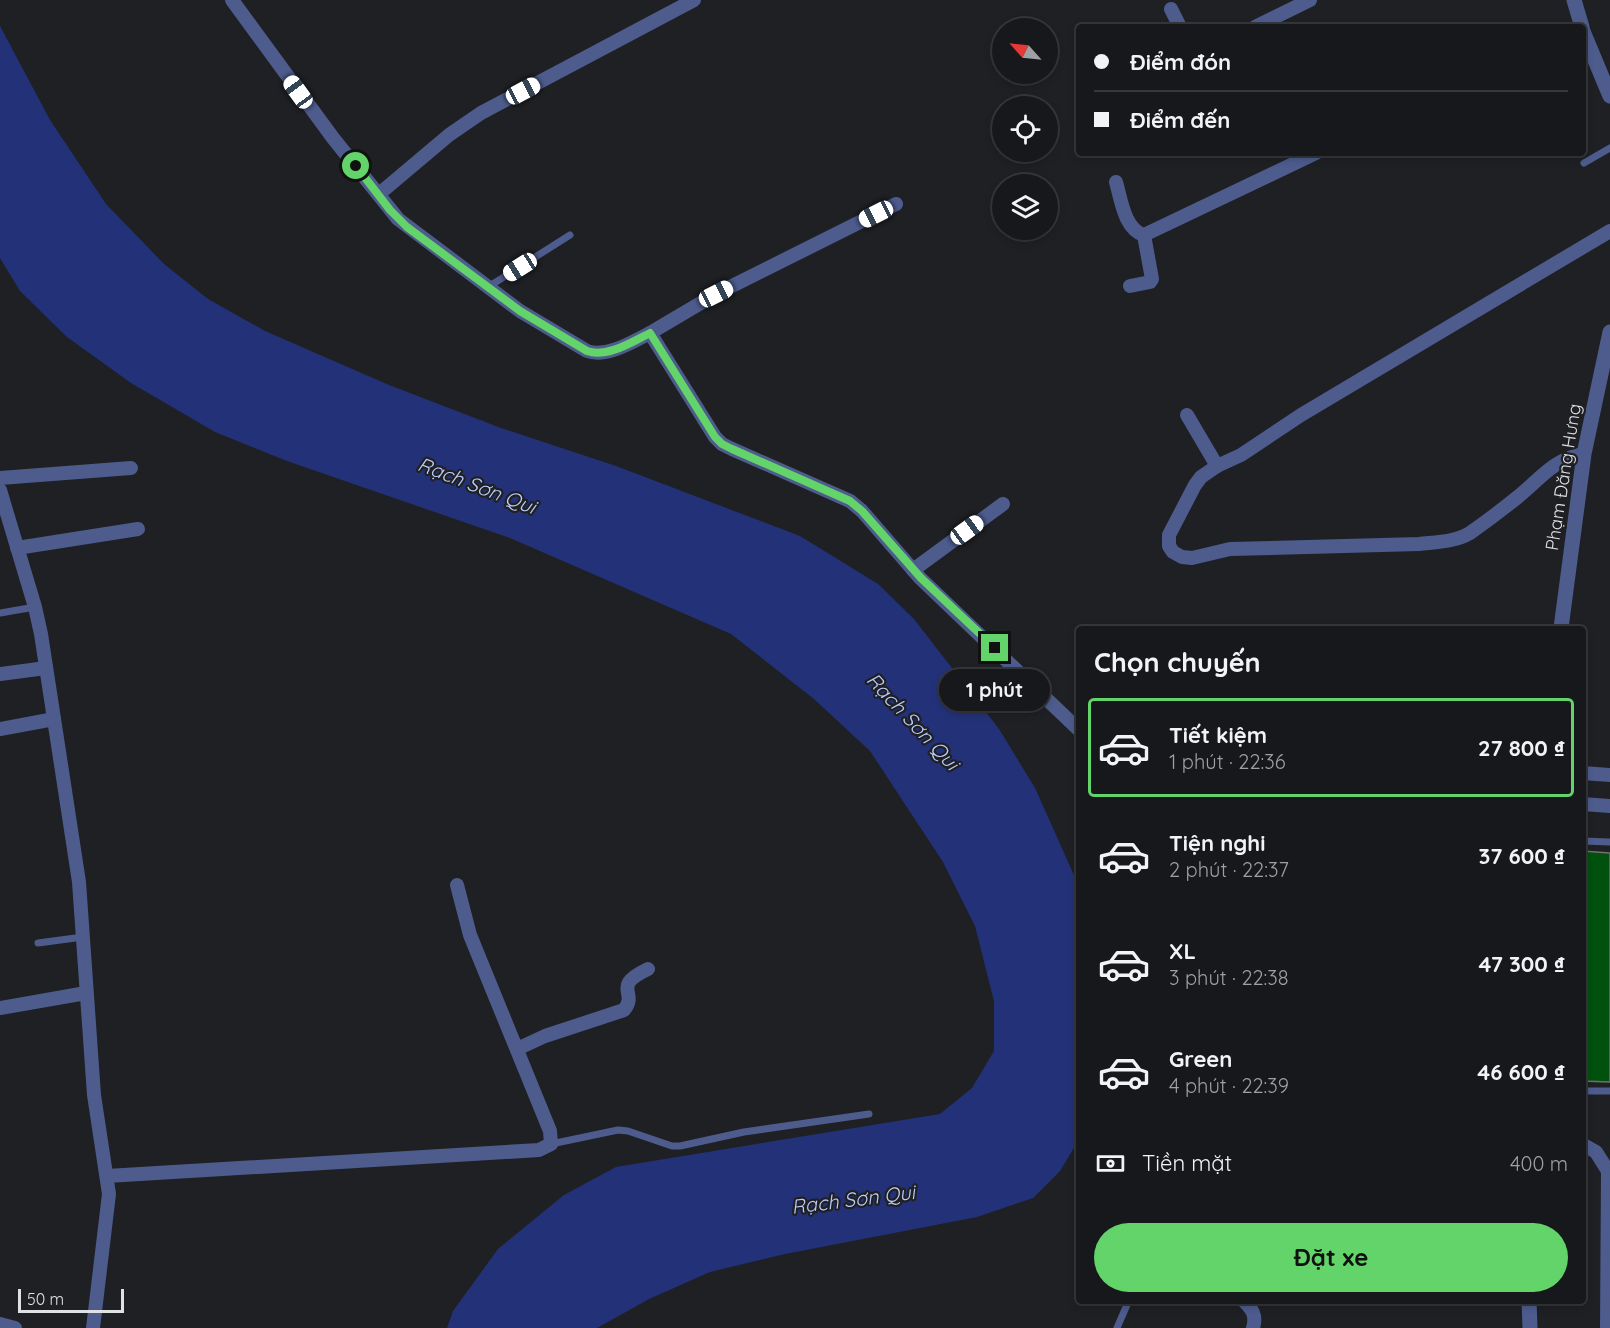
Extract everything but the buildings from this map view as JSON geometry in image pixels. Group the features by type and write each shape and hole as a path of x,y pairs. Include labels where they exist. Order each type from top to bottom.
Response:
{"street":[{"path":"232,0 333,138 398,219 520,311 595,354 604,353 650,333 716,294 896,204"},
{"path":"379,194 449,135 481,114 694,0"},
{"path":"1261,24 1310,0"},
{"path":"1574,0 1581,24"},
{"path":"1171,9 1178,24"},
{"path":"1586,35 1605,72 1610,96"},
{"path":"1116,182 1129,225 1137,233 1144,235 1310,156"},
{"path":"1584,454 1569,456 1553,465 1518,497 1462,538 1419,544 1230,549 1192,558 1182,557 1173,552 1169,546 1169,535 1201,477 1217,466 1241,456 1301,415 1610,231"},
{"path":"1130,285 1150,282 1152,279 1144,235"},
{"name":"Phạm Đăng Hưng","path":"1561,626 1584,454 1604,386 1610,332"},
{"path":"650,333 715,437 722,444 850,501 862,511 913,570 1076,727"},
{"path":"1187,415 1217,466"},
{"path":"0,478 131,468"},
{"path":"0,490 35,607 79,882 94,1095 109,1194 93,1328"},
{"path":"913,570 1003,504"},
{"path":"17,548 138,529"},
{"path":"0,674 46,668"},
{"path":"0,729 54,719"},
{"path":"1586,773 1610,775"},
{"path":"1586,804 1610,806"},
{"path":"107,1176 539,1150 551,1144 550,1131 470,935 457,885"},
{"path":"517,1049 545,1036 624,1010 628,1006 628,981 648,969"},
{"path":"0,1008 86,993"},
{"path":"1586,1146 1596,1152 1608,1171 1607,1328"},
{"path":"1247,1304 1253,1310 1255,1317 1253,1328"},
{"path":"1529,1304 1530,1328"},
{"path":"0,1324 15,1328"}],"lane":[{"path":"1584,163 1610,148"},
{"path":"488,287 570,235"},
{"path":"0,613 35,607"},
{"path":"1586,841 1610,842"},
{"path":"38,943 83,937"},
{"path":"1586,1091 1610,1091"},
{"path":"551,1144 618,1130 628,1131 672,1146 680,1146 744,1132 869,1114"},
{"path":"1117,1328 1127,1304"}],"water":[{"name":"Rạch Sơn Qui","path":"0,26 50,120 106,204 164,264 208,299 265,331 389,385 501,428 616,466 800,536 878,584 914,619 999,729 1035,788 1076,880 1076,1144 1060,1171 1033,1198 977,1217 785,1254 710,1272 649,1299 597,1328 447,1328 453,1311 498,1249 564,1195 616,1167 940,1114 972,1088 994,1051 994,1001 975,926 943,862 870,751 814,699 731,634 510,538 287,461 215,432 131,383 67,337 20,291 0,258"}],"route":[{"path":"356,166 390,210 407,227 520,311 587,351 595,354 604,353 650,333 715,437 722,444 850,501 862,511 921,578 995,648"}]}
